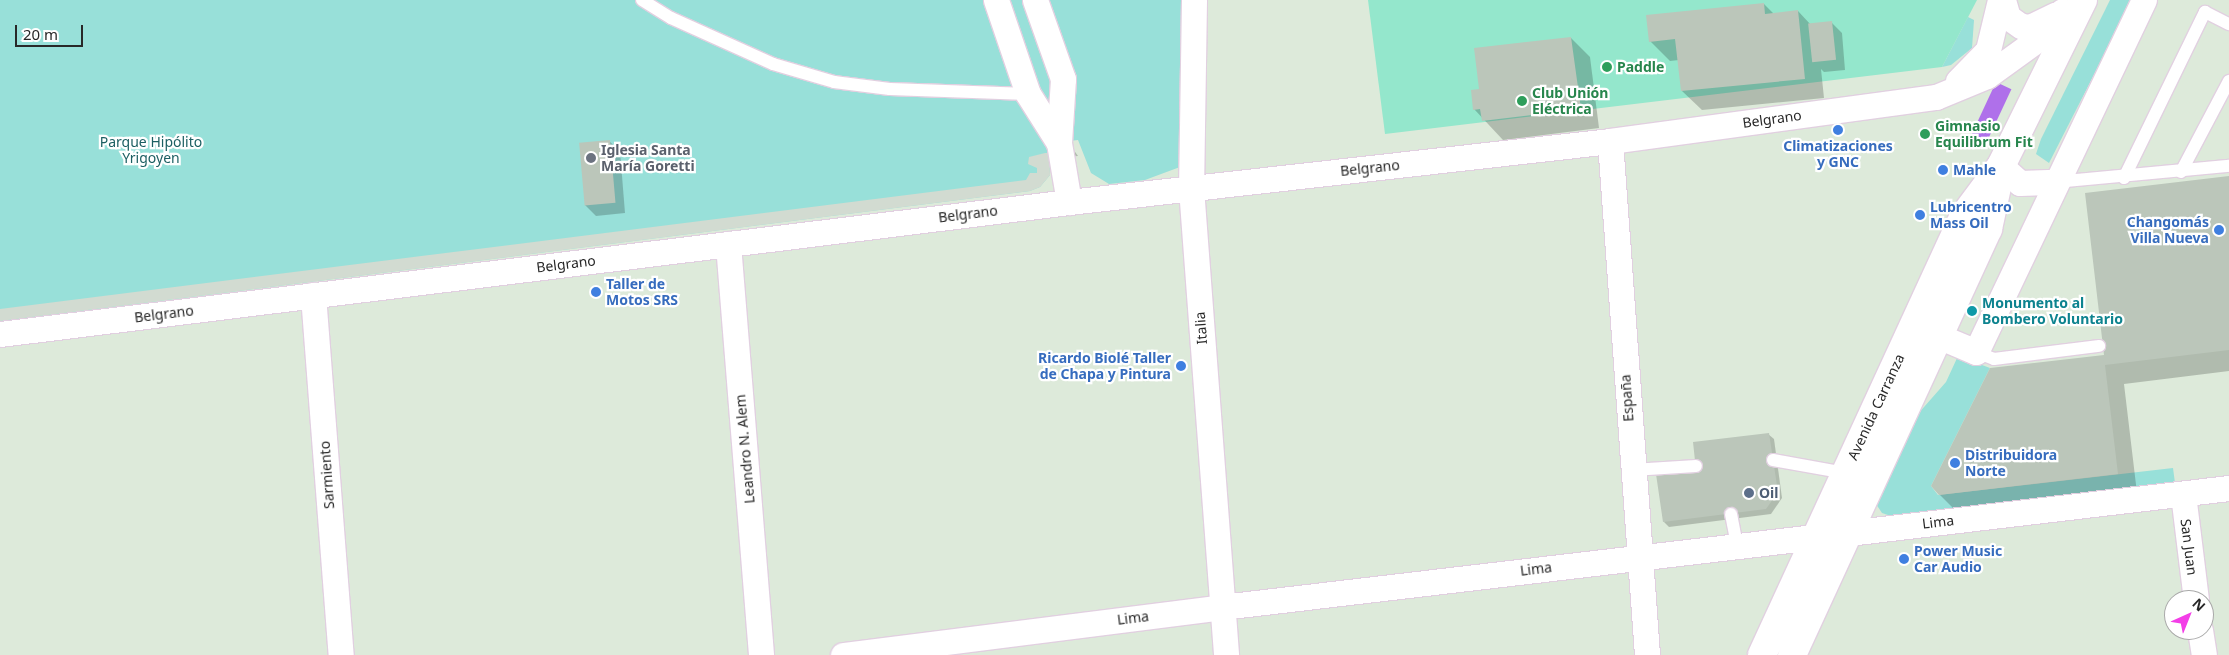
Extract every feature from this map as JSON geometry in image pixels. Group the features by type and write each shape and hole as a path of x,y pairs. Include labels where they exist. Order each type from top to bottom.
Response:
{"main road":[{"name":"Avenida Carranza","path":"1762,655 1964,217 2001,166 2073,4"},
{"name":"Avenida Carranza","path":"1792,655 1988,229 2001,166"}],"street":[{"path":"996,0 1028,94 1059,143"},
{"path":"1035,0 1062,79 1059,143 1069,202"},
{"name":"Italia","path":"1194,0 1191,188 1226,655"},
{"path":"2001,0 2008,17 2021,26 2044,22 2073,4"},
{"path":"1936,97 1964,76 1988,50 2001,0"},
{"path":"1938,336 1976,352 2055,182 2144,0"},
{"path":"1936,97 1987,76 2042,36 2073,4"},
{"name":"Belgrano","path":"0,334 1069,202 1610,141 1936,97"},
{"name":"España","path":"1610,141 1638,557 1647,655"},
{"path":"2001,166 2027,164 2055,182"},
{"name":"Leandro N. Alem","path":"728,244 761,655"},
{"name":"Sarmiento","path":"313,295 341,655"},
{"name":"Lima","path":"842,655 1222,606 2229,488"},
{"name":"San Juan","path":"2182,494 2195,590"},
{"path":"2202,640 2204,655"}],"lane":[{"path":"642,0 671,18 765,61 834,82 890,89 1028,94"},
{"path":"2124,178 2205,12 2229,24"},
{"path":"2182,172 2229,81"},
{"path":"2055,182 2124,178 2229,166"},
{"path":"1976,352 1994,359 2099,346"},
{"path":"1773,460 1845,473"},
{"path":"1632,470 1696,466"},
{"path":"1731,514 1737,546"}],"green space":[{"name":"Parque Hipólito Yrigoyen","path":"0,0 1186,0 1180,167 1145,180 1109,184 1091,173 1078,140 1044,144 1049,153 1050,175 1040,187 1030,191 0,321"},
{"name":"Club Unión Eléctrica","path":"1368,0 1977,0 1942,67 1385,134"},
{"path":"2110,0 2132,0 2049,163 2036,154 2041,139"},
{"path":"1968,17 1974,20 1972,48 1951,65 1942,67"},
{"path":"1958,356 1990,368 1931,486 1938,495 2173,468 2175,483 1891,516 1882,513 1876,504 1917,415 1946,382"}],"shaded area":[{"path":"1996,82 2011,89 1987,141 1972,134"},
{"path":"1049,153 1050,175 1040,187 1030,191 0,321 0,309 1026,180 1030,173 1037,173 1037,168 1028,164 1029,157"}],"building":[{"path":"1764,3 1765,14 1798,10 1805,79 1681,91 1675,39 1649,42 1646,15"},
{"path":"1832,21 1836,60 1812,62 1808,24"},
{"path":"1571,37 1581,109 1482,121 1480,109 1473,110 1471,90 1479,89 1474,48"},
{"path":"610,140 615,203 585,205 579,143"},
{"path":"2229,176 2229,350 2105,365 2118,474 1939,495 1931,486 1990,368 2104,355 2085,193"},
{"path":"1769,433 1778,492 1766,509 1663,522 1656,474 1696,470 1693,442"}],"place":[{"name":"Paddle","path":"1607,67"},
{"name":"Club Unión Eléctrica","path":"1522,101"},
{"name":"Climatizaciones y GNC","path":"1838,130"},
{"name":"Gimnasio Equilibrum Fit","path":"1925,134"},
{"name":"Iglesia Santa María Goretti","path":"591,158"},
{"name":"Mahle","path":"1943,170"},
{"name":"Lubricentro Mass Oil","path":"1920,215"},
{"name":"Changomás Villa Nueva","path":"2219,230"},
{"name":"Taller de Motos SRS","path":"596,292"},
{"name":"Monumento al Bombero Voluntario","path":"1972,311"},
{"name":"Ricardo Biolé Taller de Chapa y Pintura","path":"1181,366"},
{"name":"Distribuidora Norte","path":"1955,463"},
{"name":"Oil","path":"1749,493"},
{"name":"Power Music Car Audio","path":"1904,559"}]}
